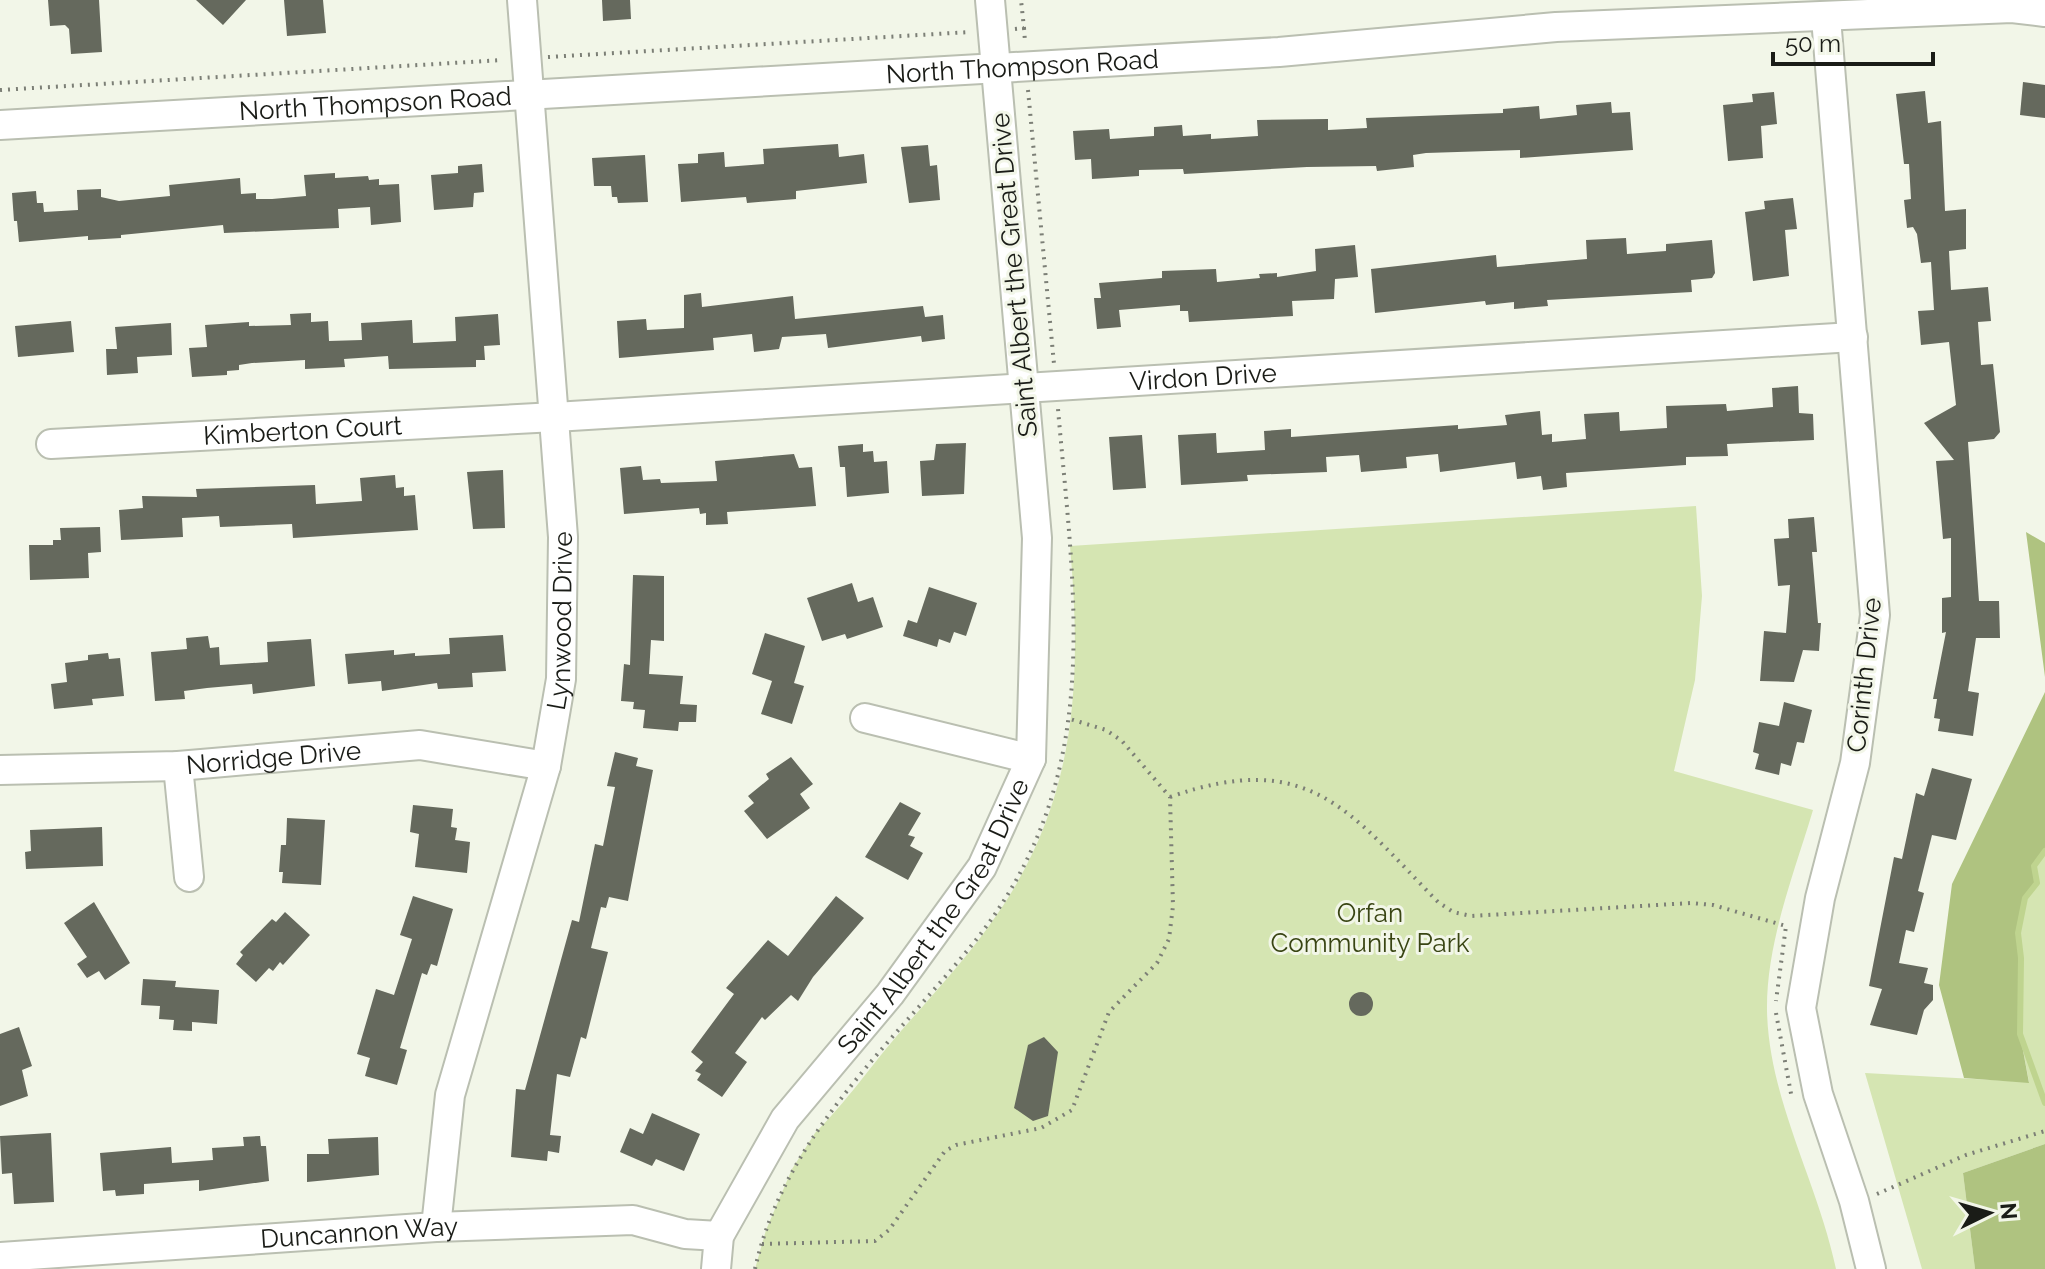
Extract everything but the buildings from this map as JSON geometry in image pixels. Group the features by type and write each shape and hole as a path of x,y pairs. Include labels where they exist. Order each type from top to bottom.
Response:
{"street":[{"name":"Lynwood Drive","path":"436,1227 450,1095 546,766 561,679 564,610 555,417 522,0"},
{"name":"Saint Albert the Great Drive","path":"716,1269 719,1236 785,1119 890,994 982,867 1031,759 1037,538 990,0"},
{"name":"North Thompson Road","path":"0,125 1279,52 1556,27 2012,8 2045,12"},
{"name":"Corinth Drive","path":"1826,18 1875,615 1855,763 1820,898 1801,1008 1818,1094 1854,1201 1871,1269"},
{"name":"Virdon Drive","path":"555,417 1853,337"},
{"name":"Kimberton Court","path":"51,444 555,417"},
{"path":"865,718 1031,759"},
{"name":"Norridge Drive","path":"0,770 178,766 420,745 546,766"},
{"path":"178,766 189,877"},
{"name":"Duncannon Way","path":"0,1257 436,1227 633,1220 685,1234 719,1236"}],"path":[{"path":"755,1269 778,1199 815,1133 844,1094 973,945 1000,907 1032,846 1055,792 1070,719 1076,661 1073,591 1024,28"},
{"path":"762,1244 875,1241 889,1230 945,1151 956,1145 1041,1128 1072,1110 1109,1012 1157,963 1169,939 1173,906 1170,797 1159,780 1122,741 1106,730 1070,719"},
{"path":"1170,797 1228,783 1300,784 1351,815 1438,902 1453,912 1471,916 1691,903 1713,905 1786,926 1777,973 1776,1019 1788,1085 1797,1112"},
{"path":"1854,1201 1966,1155 2045,1131"}],"green space":[{"name":"Orfan Community Park","path":"1696,506 1702,596 1695,680 1674,771 1813,810 1776,934 1767,1011 1776,1077 1836,1269 755,1269 766,1230 792,1169 815,1133 987,929 1024,870 1044,826 1059,782 1073,691 1075,644 1070,546"},
{"path":"2026,532 2045,543 2045,677"},
{"path":"2045,692 2045,851 2034,866 2037,883 2025,899 2018,933 2021,958 2020,1034 2029,1083 1964,1078 1939,985 1952,884"},
{"path":"2045,851 2045,1144 1963,1173 1975,1269 1922,1269 1865,1073 2029,1082 2020,1034 2021,958 2018,933 2025,898 2037,883 2034,866"},
{"path":"2045,1144 2045,1269 1975,1269 1963,1173"}],"waterway":[{"path":"2045,851 2034,866 2037,883 2025,898 2018,933 2021,958 2020,1034 2045,1103"}]}
